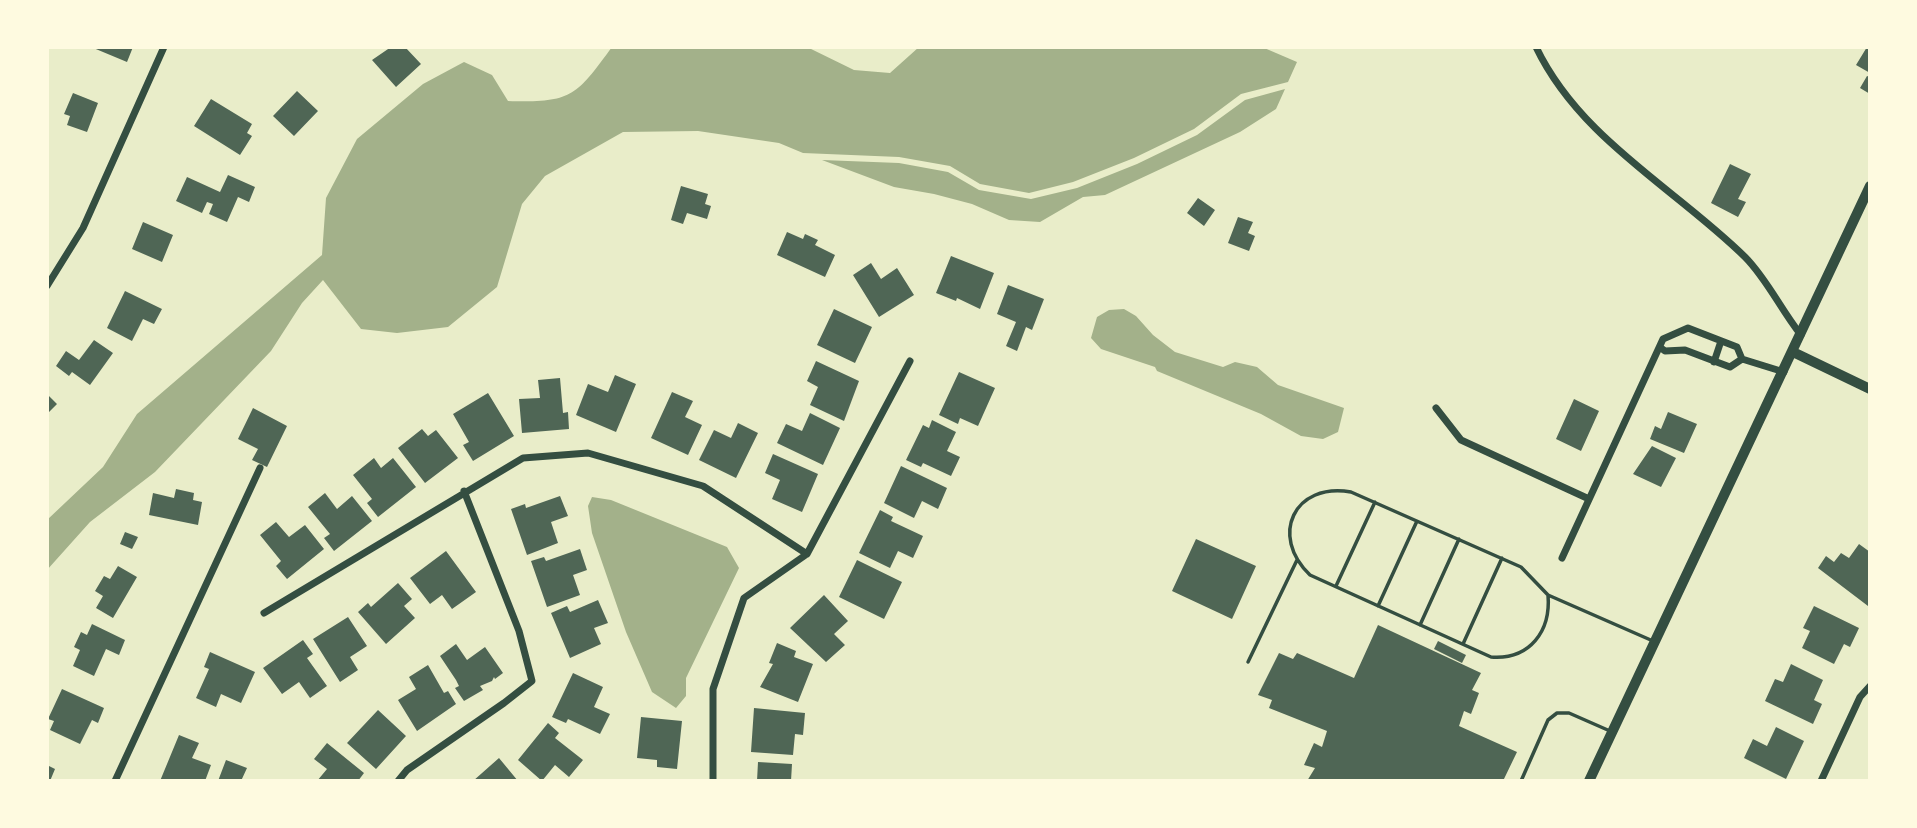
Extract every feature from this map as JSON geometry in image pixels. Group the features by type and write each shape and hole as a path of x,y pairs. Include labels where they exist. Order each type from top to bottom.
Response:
{"street":[{"path":"47,286 83,228 164,47"},
{"path":"1536,47 1566,99 1635,166 1746,258 1801,335"},
{"path":"1589,781 1870,186"},
{"path":"1562,558 1663,339 1688,328 1737,347 1742,359"},
{"path":"1714,362 1721,341"},
{"path":"1661,348 1665,351 1685,350 1730,367 1742,359"},
{"path":"1793,352 1870,389"},
{"path":"1742,359 1784,372"},
{"path":"713,781 713,689 744,598 807,554 910,361"},
{"path":"1436,408 1461,440 1589,499"},
{"path":"264,613 523,458 588,453 703,486 807,554"},
{"path":"116,781 260,468"},
{"path":"398,781 407,770 532,681 519,631 464,491"},
{"path":"1821,781 1860,697 1870,685"}],"lane":[{"path":"1548,595 1549,611 1545,626 1535,643 1506,658 1492,657 1310,575 1297,560 1289,536 1291,519 1307,497 1337,489 1376,502 1521,567 1548,595 1655,642"},
{"path":"1336,587 1376,502"},
{"path":"1378,606 1417,521"},
{"path":"1420,625 1459,539"},
{"path":"1463,644 1502,558"},
{"path":"1248,663 1297,560"},
{"path":"1521,781 1548,720 1557,713 1569,713 1612,732"}],"shaded area":[{"path":"612,47 807,47 854,70 890,73 919,47 1262,47 1297,62 1288,82 1241,94 1194,129 1134,158 1073,182 1029,193 980,184 950,166 899,157 803,153 779,143 698,131 623,132 545,176 522,204 497,287 448,327 397,333 361,329 323,280 302,303 271,351 155,472 90,522 47,570 47,520 103,467 137,414 322,255 326,198 357,139 423,84 464,62 492,75 508,101 546,100 560,98 580,86"},
{"path":"1285,89 1276,109 1240,132 1105,195 1083,197 1040,222 1009,220 972,204 894,187 822,160 899,163 948,172 979,190 1031,199 1077,188 1137,164 1197,135 1245,100"},
{"path":"1124,309 1136,316 1153,335 1175,352 1223,367 1235,362 1257,367 1278,385 1344,408 1338,432 1323,439 1301,436 1261,414 1157,371 1155,367 1101,349 1091,338 1097,317 1109,310"},
{"path":"592,497 611,500 727,547 739,568 686,678 686,696 676,708 652,692 626,632 592,533 588,506"}],"building":[{"path":"91,47 133,47 127,62"},
{"path":"391,47 405,47 421,64 396,87 372,60"},
{"path":"1867,47 1870,47 1870,73 1856,65"},
{"path":"1867,76 1870,77 1870,94 1860,88"},
{"path":"297,91 318,111 294,136 273,116"},
{"path":"73,93 98,103 87,132 67,125 70,116 64,114"},
{"path":"211,99 252,124 247,133 252,136 240,155 194,126"},
{"path":"1730,164 1751,174 1738,199 1746,202 1738,217 1711,203"},
{"path":"228,175 255,187 249,202 238,197 227,222 209,214 213,204 207,202 202,213 176,201 187,177 220,192"},
{"path":"681,186 708,194 705,204 711,206 707,219 687,213 683,224 671,220"},
{"path":"1198,198 1215,210 1204,226 1187,213"},
{"path":"1238,217 1253,222 1248,233 1255,236 1249,251 1228,243"},
{"path":"143,222 173,235 162,262 132,249"},
{"path":"787,232 803,239 805,234 818,240 815,245 835,255 825,277 777,255"},
{"path":"951,256 994,273 980,309 957,298 956,301 936,293"},
{"path":"871,263 881,279 897,268 914,295 879,317 853,275"},
{"path":"1008,285 1044,299 1032,330 1026,327 1017,351 1006,346 1016,322 997,314"},
{"path":"125,291 162,309 154,324 143,319 132,341 107,328"},
{"path":"834,309 872,327 855,363 817,345"},
{"path":"94,340 113,353 90,385 72,372 69,376 56,366 66,351 79,360"},
{"path":"816,361 859,381 844,421 810,405 818,387 807,381"},
{"path":"959,372 995,388 978,426 960,418 958,424 939,415"},
{"path":"615,375 636,384 616,432 576,415 588,384 608,392"},
{"path":"560,378 563,413 568,412 569,429 522,433 519,399 540,398 538,380"},
{"path":"672,392 693,401 685,417 702,425 688,455 651,438"},
{"path":"488,393 514,436 473,461 463,445 469,442 453,414"},
{"path":"47,394 57,404 47,414"},
{"path":"1574,399 1599,411 1581,451 1556,439"},
{"path":"253,408 287,426 267,467 252,460 258,449 238,439"},
{"path":"1668,412 1697,424 1684,453 1650,439 1655,426 1661,429"},
{"path":"810,413 840,428 823,465 777,443 786,424 802,431"},
{"path":"932,420 956,432 947,451 960,457 951,476 923,463 921,467 906,460 923,425 929,428"},
{"path":"738,423 758,433 736,478 699,460 714,430 731,438"},
{"path":"422,429 428,436 436,430 458,458 425,483 398,448"},
{"path":"1652,446 1676,458 1661,487 1633,474"},
{"path":"773,454 818,474 802,512 772,499 780,480 765,473"},
{"path":"374,458 381,468 393,458 416,487 378,517 367,503 372,499 353,475"},
{"path":"901,466 947,488 938,509 922,501 914,518 884,503"},
{"path":"176,489 194,493 193,500 202,502 198,525 149,515 153,493 174,498"},
{"path":"325,493 337,509 352,496 372,521 334,551 324,538 330,534 308,507"},
{"path":"560,496 568,516 551,522 558,543 527,555 511,509 525,504 526,508"},
{"path":"880,510 893,517 891,521 923,536 913,558 898,551 890,568 859,553"},
{"path":"276,522 289,537 305,525 324,549 287,579 276,566 281,561 260,535"},
{"path":"125,532 138,537 132,549 120,544"},
{"path":"1196,539 1256,566 1232,619 1172,591"},
{"path":"1859,544 1870,552 1868,606 1818,568 1826,556 1834,562 1841,553 1849,558"},
{"path":"580,549 587,570 573,575 580,595 547,607 531,561 544,557 546,561"},
{"path":"446,551 476,592 452,609 442,595 430,604 410,578"},
{"path":"857,560 902,582 884,619 839,597"},
{"path":"118,566 137,577 113,618 96,608 103,596 95,591 104,576 110,579"},
{"path":"398,583 412,599 404,606 415,618 386,644 358,612 368,603 371,607"},
{"path":"824,595 848,621 834,634 845,645 826,662 790,628"},
{"path":"598,600 608,623 594,628 601,644 570,658 551,613 567,606 570,612"},
{"path":"1814,606 1859,628 1850,647 1844,644 1834,664 1802,648 1810,631 1803,628"},
{"path":"348,617 367,646 350,657 358,670 340,682 313,639"},
{"path":"92,624 125,640 119,655 106,649 94,676 73,666 80,650 74,647 81,632 87,635"},
{"path":"1378,625 1481,673 1472,690 1479,693 1471,714 1464,711 1459,726 1517,752 1503,781 1307,781 1315,768 1304,765 1314,743 1322,747 1327,731 1269,708 1272,700 1258,695 1279,653 1293,659 1297,653 1354,678"},
{"path":"303,640 313,654 307,658 327,686 310,698 299,682 282,694 263,668"},
{"path":"1438,641 1466,655 1462,663 1434,649"},
{"path":"777,643 796,651 794,657 813,664 798,702 760,687 773,664 769,663"},
{"path":"456,644 467,660 485,647 503,673 480,686 483,690 464,701 455,688 459,686 456,680 440,656"},
{"path":"210,652 255,672 241,703 221,694 216,707 196,698 209,669 204,667"},
{"path":"1791,664 1823,680 1814,700 1822,704 1813,724 1765,701 1775,679 1783,682"},
{"path":"428,665 444,693 448,691 456,704 417,731 398,700 416,689 409,677"},
{"path":"573,673 603,687 594,707 610,714 600,734 568,719 566,723 552,717"},
{"path":"62,689 104,708 98,723 92,720 80,744 50,730 54,721 48,719"},
{"path":"754,708 805,713 803,735 795,734 793,755 751,752"},
{"path":"378,710 406,736 376,769 347,743"},
{"path":"641,717 682,721 677,769 657,767 657,760 637,758"},
{"path":"548,723 559,733 555,738 583,760 569,777 555,765 542,781 518,760"},
{"path":"1776,727 1804,741 1786,779 1744,758 1753,739 1767,746"},
{"path":"179,735 199,743 192,758 211,765 205,781 160,781"},
{"path":"327,743 364,773 358,781 317,781 327,769 314,759"},
{"path":"499,758 518,781 473,781"},
{"path":"226,760 247,768 241,781 218,781"},
{"path":"758,762 792,764 791,781 757,781"},
{"path":"47,765 55,769 50,781 47,781"}]}
